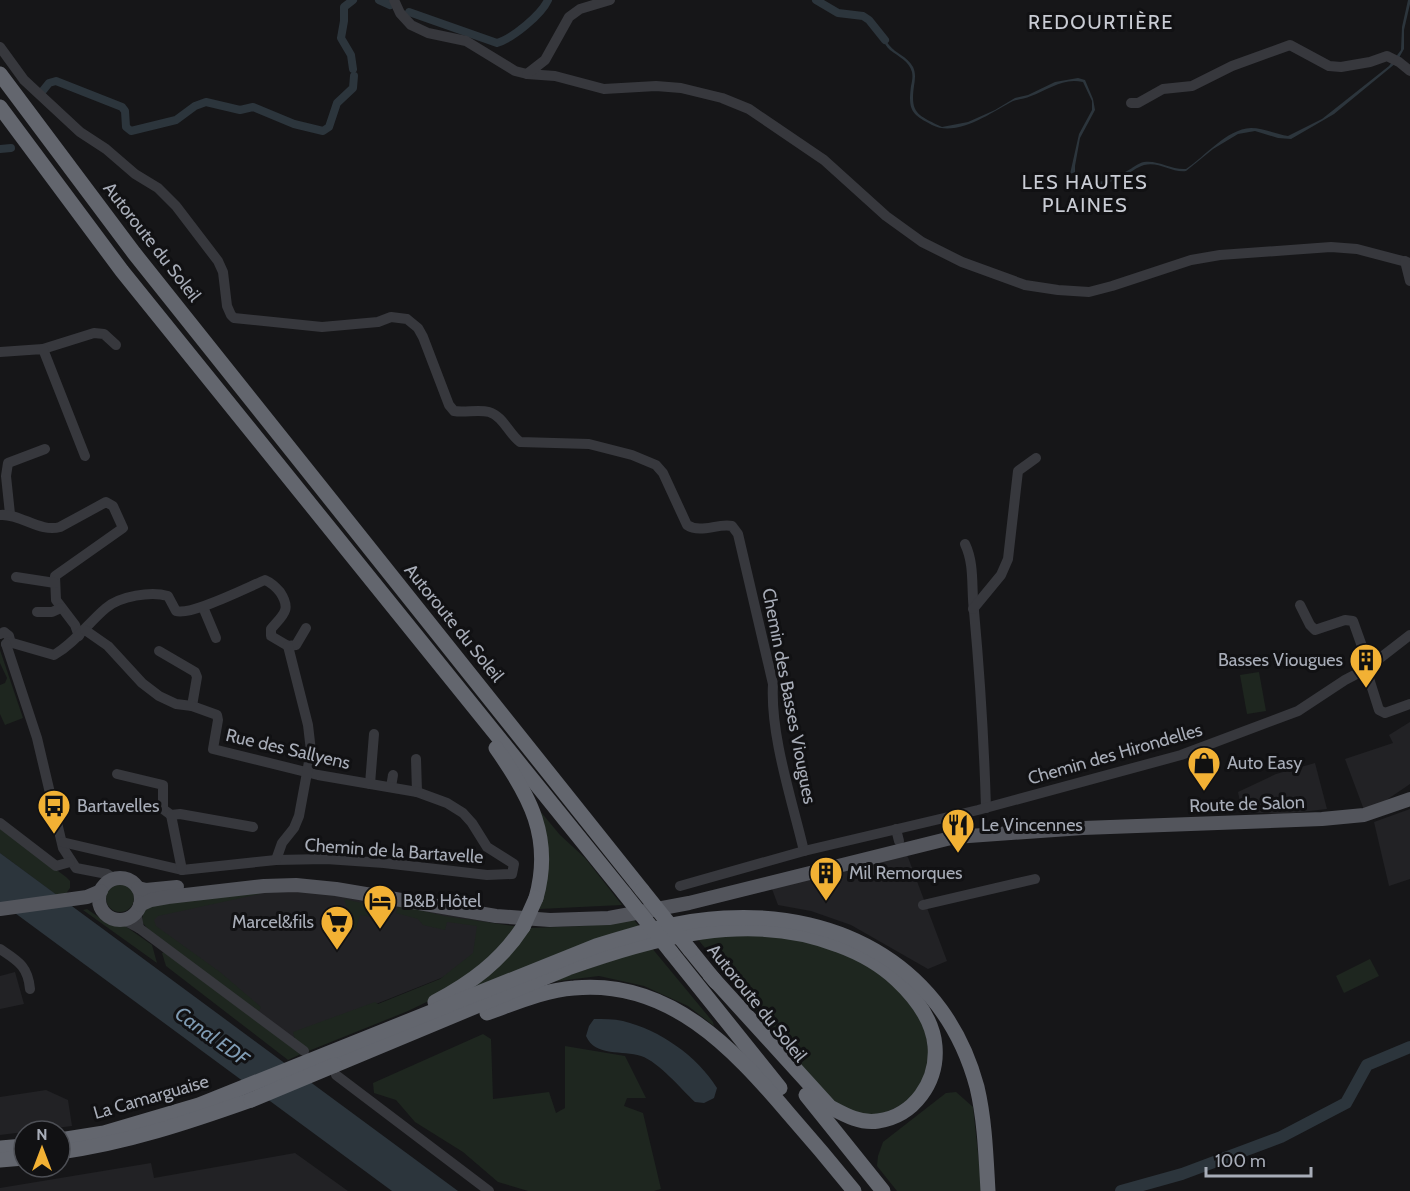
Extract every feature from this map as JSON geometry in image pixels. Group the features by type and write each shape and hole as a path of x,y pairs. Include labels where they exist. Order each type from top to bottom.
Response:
{"highway":[{"name":"Autoroute du Soleil","path":"0,74 134,253 883,1191"},
{"name":"Autoroute du Soleil","path":"0,107 123,271 862,1191"},
{"path":"387,1027 478,976 513,943 536,898 543,862 541,838 524,791 497,749 404,621"},
{"path":"72,1132 130,1120 236,1088 302,1060 596,946 638,933 688,922 723,918 789,920 827,928 880,952 910,976 942,1011 963,1047 977,1088 984,1132 988,1191"},
{"path":"373,1050 568,968 615,952 694,932 762,928 808,935 850,950 890,973 908,990 922,1010 935,1045 934,1067 926,1091 904,1110 877,1121 853,1119 830,1107 710,975"},
{"path":"373,1050 447,1028 554,990 599,987 649,997 699,1023 732,1052 766,1086 854,1191"},
{"name":"La Camarguaise","path":"72,1150 160,1130 251,1100 335,1070 373,1050"},
{"name":"La Camarguaise","path":"72,1138 104,1133 159,1118 236,1088"}],"main road":[{"name":"Route de Salon","path":"1039,830 1322,819 1364,815 1410,799"},
{"path":"775,880 898,835 967,828 1039,830"},
{"path":"93,903 111,918 124,920 151,900 264,886 296,885 336,889 496,916 550,920 609,918 689,903 941,839 1039,830"},
{"path":"3,912 100,903 107,885 128,880 138,888 146,890 261,878 296,878 364,885 442,907"},
{"path":"138,888 140,893 138,909"}],"street":[{"path":"394,0 400,13 411,25 428,33 466,41 515,71 555,76 604,89 656,86 681,88 722,98 749,109 824,160 886,216 922,242 962,262 1026,285 1089,292 1191,260 1220,255 1331,247 1357,249 1408,262 1410,281"},
{"path":"527,74 545,60 569,16 580,9 610,0"},
{"path":"1131,104 1163,89 1192,86 1232,66 1290,45 1329,66 1356,65 1383,57 1404,65"},
{"name":"Chemin des Basses Viougues","path":"0,47 24,80 80,132 165,194 218,261 223,272 227,306 234,318 322,327 378,322 391,317 407,319 418,328 423,337 449,405 454,411 491,412 520,442 589,444 632,455 656,465 663,473 687,525 698,530 723,524 732,526 738,534 773,684 772,699 780,753 804,850"},
{"path":"0,352 43,349 94,333 104,334 116,345"},
{"path":"43,349 85,456"},
{"path":"45,448 8,463 5,514 52,529 106,502 113,506 123,528 55,576 56,600 82,633"},
{"path":"973,609 1001,575 1008,559 1018,471 1036,458"},
{"path":"965,544 971,557 982,708 986,808"},
{"path":"16,577 55,583"},
{"path":"3,638 54,655 82,633 107,606 139,595 156,593 168,596 176,611 182,613 203,607 265,580 274,584 286,601 286,612 271,629 272,636 288,646 296,645 306,628"},
{"path":"1300,604 1310,625 1315,630 1345,620 1353,621 1379,710 1385,713 1410,704"},
{"path":"203,607 216,638"},
{"path":"37,612 51,612 61,608"},
{"name":"Rue des Sallyens","path":"82,633 108,646 142,683 159,696 176,704 192,706 217,715 213,749 318,775 417,792 447,803 472,822 487,847 514,864 512,873"},
{"name":"Chemin des Hirondelles","path":"680,886 804,850 898,835 986,808 1181,755 1298,711 1368,667 1410,635"},
{"path":"3,638 37,738 62,842 70,862 76,868 107,874 107,885"},
{"path":"276,860 282,843 294,828 299,816 311,751 309,731 288,646"},
{"path":"159,651 195,672 197,677 192,706"},
{"path":"370,784 374,734"},
{"path":"416,759 417,792"},
{"path":"117,774 163,785 163,809 176,814 253,827"},
{"path":"391,787 393,775"},
{"path":"176,814 182,870"},
{"path":"0,823 57,866 70,862"},
{"name":"Chemin de la Bartavelle","path":"62,842 182,870 276,860 326,859 487,875 512,873"},
{"path":"923,905 1035,879"},
{"path":"138,909 139,928"},
{"path":"124,920 139,928 302,1060"},
{"path":"0,949 22,964 30,989"},
{"path":"335,1070 489,1191"}],"shaded area":[{"path":"0,650 23,718 5,725 0,714 0,685 5,683 7,678 0,663"},
{"path":"1259,672 1266,711 1247,714 1240,675"},
{"path":"1410,722 1410,784 1382,803 1364,810 1345,759 1393,743 1389,735"},
{"path":"1315,763 1327,809 1284,814 1242,812 1238,792 1276,774"},
{"path":"1410,809 1410,879 1389,886 1374,822"},
{"path":"540,811 560,835 585,858 622,905 539,909"},
{"path":"0,828 70,881 70,888 62,899 0,853"},
{"path":"906,852 947,961 928,969 851,925 811,911 778,905 772,889"},
{"path":"120,884 130,888 134,898 130,908 120,912 110,908 106,898 110,888"},
{"path":"260,891 317,892 489,922 481,962 291,1038 148,929 143,913"},
{"path":"260,891 260,894 158,916 154,920 156,926 220,972 261,1007 258,1013 148,929 142,922 143,913 148,906"},
{"path":"344,899 389,909 385,919 360,915 356,929 354,929"},
{"path":"399,905 444,916 520,927 511,941 437,997 306,1052 296,1044 293,1032 375,1002 378,1004 440,979 473,953 477,926 447,922 445,930 423,925 418,919 396,913"},
{"path":"87,909 107,923 125,926 152,945 157,963 83,910"},
{"path":"634,920 639,926 460,994 530,928 583,926"},
{"path":"761,934 800,940 838,951 876,971 903,993 920,1017 928,1055 923,1080 907,1102 875,1115 858,1115 844,1109 825,1095 696,937"},
{"path":"651,947 714,1026 688,1006 644,986 599,976 550,982"},
{"path":"164,952 301,1054 288,1060 166,966 162,953"},
{"path":"1370,959 1379,976 1344,993 1336,976"},
{"path":"15,972 24,1004 0,1009 0,976"},
{"path":"483,1034 491,1039 493,1099 549,1092 556,1113 565,1108 565,1046 625,1056 646,1098 627,1098 624,1106 643,1113 661,1189 654,1191 528,1191 498,1182 463,1152 415,1122 396,1100 374,1093 373,1083"},
{"path":"46,1090 68,1100 71,1119 12,1119 12,1134 0,1135 0,1097"},
{"path":"956,1092 973,1107 982,1191 897,1191 877,1166 883,1142 946,1093"},
{"path":"295,1153 348,1191 0,1191 0,1188 54,1179 72,1179 72,1176 151,1163 154,1178"}],"water":[{"path":"1408,0 1410,4 1404,30 1404,49 1396,63 1334,114 1291,139 1278,138 1255,131 1238,134 1213,149 1186,171 1150,164 1112,181 1088,186 1076,185 1073,173 1070,174 1079,134 1092,110 1092,101 1083,82 1062,83 1013,101 974,122 963,126 942,128 925,121 912,110 911,68 888,48 875,27 882,33 889,45 913,67 915,108 922,116 942,127 968,122 1015,98 1028,95 1055,82 1078,78 1085,80 1093,99 1095,110 1080,138 1075,175 1077,182 1090,183 1115,177 1144,162 1155,162 1186,169 1233,133 1256,128 1288,136 1322,119 1389,66 1401,50 1402,27"},
{"name":"Canal EDF","path":"0,853 458,1191 392,1191 0,902"},
{"path":"594,1019 620,1020 637,1025 664,1038 688,1055 709,1076 717,1088 714,1098 704,1103 695,1102 648,1059 596,1047 586,1036"}],"waterway":[{"path":"353,0 344,7 341,38 351,55 353,69"},
{"path":"379,0 390,5"},
{"path":"409,12 497,43 526,25 548,0"},
{"path":"816,0 838,13 863,16 885,40"},
{"path":"41,93 49,83 56,81 122,107 125,111 126,127 131,131 176,120 195,106 206,102 240,110 253,107 294,124 323,131 329,127 337,103 353,88 354,76"},
{"path":"0,149 11,148"},
{"path":"1121,1191 1182,1174 1281,1137 1346,1103 1367,1065 1410,1047"}],"place":[{"name":"Basses Viougues","path":"1366,689"},
{"name":"Auto Easy","path":"1204,792"},
{"name":"Bartavelles","path":"54,835"},
{"name":"Le Vincennes","path":"958,854"},
{"name":"Mil Remorques","path":"826,902"},
{"name":"B&B Hôtel","path":"380,930"},
{"name":"Marcel&fils","path":"337,951"}],"district":[{"name":"REDOURTIÈRE","path":"1101,22"},
{"name":"LES HAUTES PLAINES","path":"1085,194"}]}
